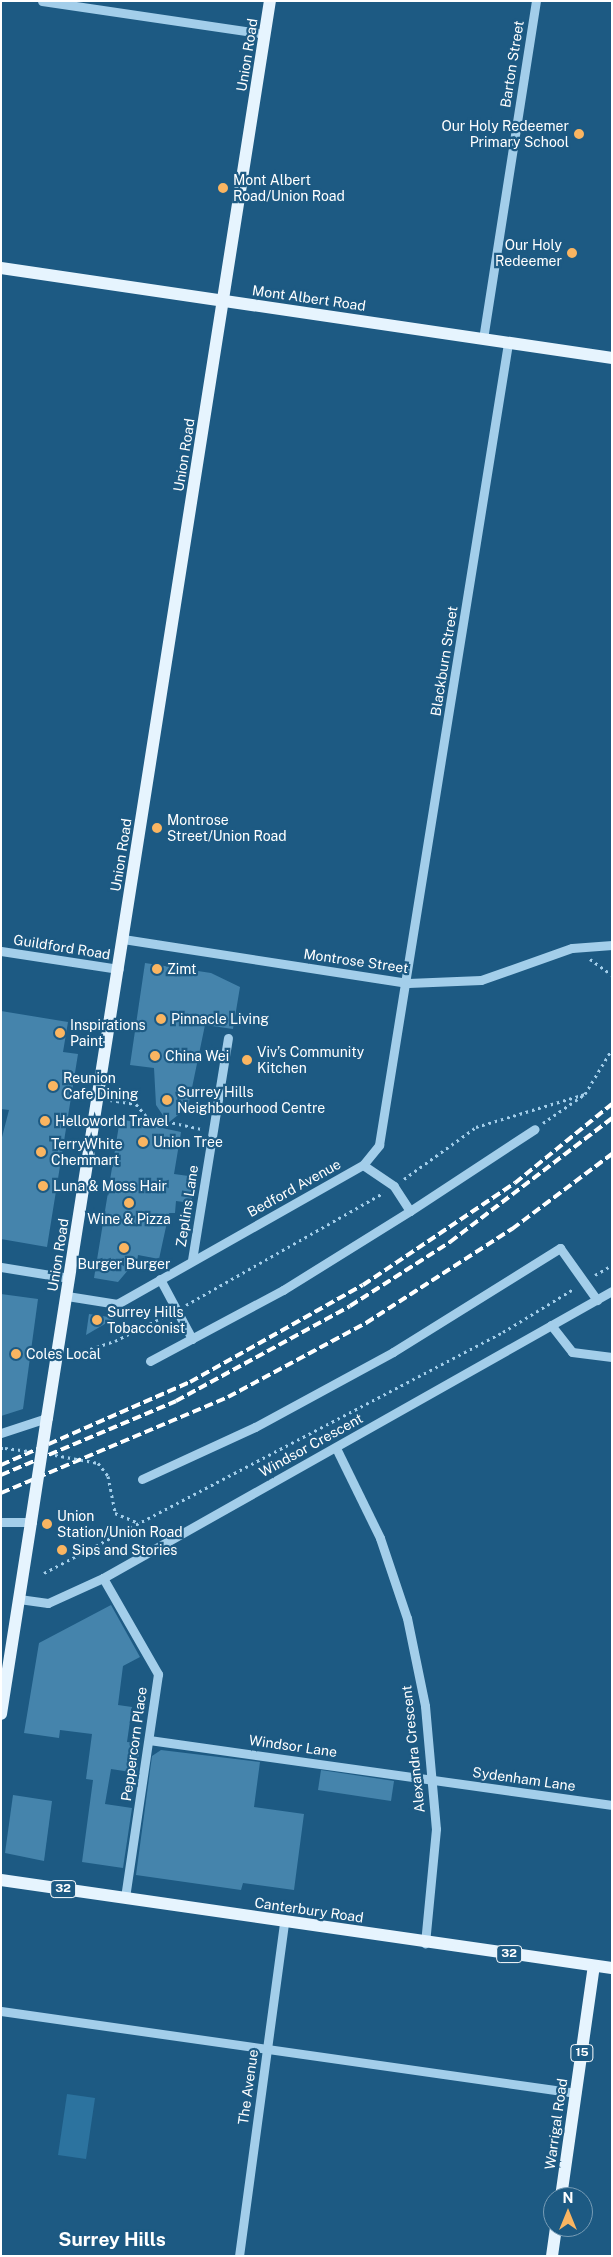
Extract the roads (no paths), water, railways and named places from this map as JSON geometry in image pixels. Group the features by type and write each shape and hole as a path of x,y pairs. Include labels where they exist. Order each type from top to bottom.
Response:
{"main road":[{"name":"Union Road","path":"1,1714 270,1"},
{"name":"Mont Albert Road","path":"1,268 612,358"},
{"name":"Canterbury Road","path":"1,1880 425,1943 612,1968"},
{"name":"Warrigal Road","path":"562,2187 594,1966"},
{"path":"552,2256 555,2237"}],"street":[{"path":"42,1 265,34"},
{"name":"Barton Street","path":"483,339 536,1"},
{"name":"Blackburn Street","path":"408,983 508,343"},
{"name":"Montrose Street","path":"123,939 408,983 481,980 572,948 612,945"},
{"name":"Guildford Road","path":"1,951 119,969"},
{"name":"Bedford Avenue","path":"67,1296 117,1304 363,1165 374,1154 383,1132 408,983"},
{"name":"Zeplins Lane","path":"192,1260 228,1038"},
{"path":"150,1361 283,1290 410,1211 535,1129"},
{"path":"363,1165 394,1186 410,1211"},
{"path":"142,1479 256,1427 393,1352 560,1248 596,1300"},
{"path":"1,1268 69,1278"},
{"path":"160,1279 192,1338"},
{"name":"Windsor Crescent","path":"18,1599 48,1604 103,1578 612,1291"},
{"path":"551,1325 572,1352 612,1357"},
{"path":"1,1433 47,1418"},
{"name":"Alexandra Crescent","path":"336,1448 380,1538 407,1618 425,1706 433,1779 434,1869 425,1943"},
{"path":"1,1522 31,1522"},
{"name":"Peppercorn Place","path":"103,1578 158,1674 125,1898"},
{"name":"Windsor Lane","path":"149,1740 433,1779"},
{"name":"Sydenham Lane","path":"433,1779 612,1805"},
{"name":"The Avenue","path":"239,2256 284,1922"},
{"path":"1,2012 576,2093"}],"railway":[{"path":"1,1465 190,1382 363,1285 515,1183 612,1104"},
{"path":"1,1475 176,1401 350,1306 450,1242 612,1118"},
{"path":"1,1493 228,1397 366,1323 512,1229 612,1154"}],"place":[{"name":"Our Holy Redeemer Primary School","path":"579,134"},
{"name":"Mont Albert Road/Union Road","path":"223,188"},
{"name":"Our Holy Redeemer","path":"572,253"},
{"name":"Montrose Street/Union Road","path":"157,828"},
{"name":"Zimt","path":"157,969"},
{"name":"Pinnacle Living","path":"161,1019"},
{"name":"Inspirations Paint","path":"60,1033"},
{"name":"China Wei","path":"155,1056"},
{"name":"Viv’s Community Kitchen","path":"247,1060"},
{"name":"Reunion Cafe Dining","path":"53,1086"},
{"name":"Surrey Hills Neighbourhood Centre","path":"167,1100"},
{"name":"Helloworld Travel","path":"45,1121"},
{"name":"Union Tree","path":"143,1142"},
{"name":"TerryWhite Chemmart","path":"41,1152"},
{"name":"Luna & Moss Hair","path":"43,1186"},
{"name":"Wine & Pizza","path":"129,1203"},
{"name":"Burger Burger","path":"124,1248"},
{"name":"Surrey Hills Tobacconist","path":"97,1320"},
{"name":"Coles Local","path":"16,1354"},
{"name":"Union Station/Union Road","path":"47,1524"},
{"name":"Sips and Stories","path":"62,1550"}],"district":[{"name":"Surrey Hills","path":"112,2240"}]}
